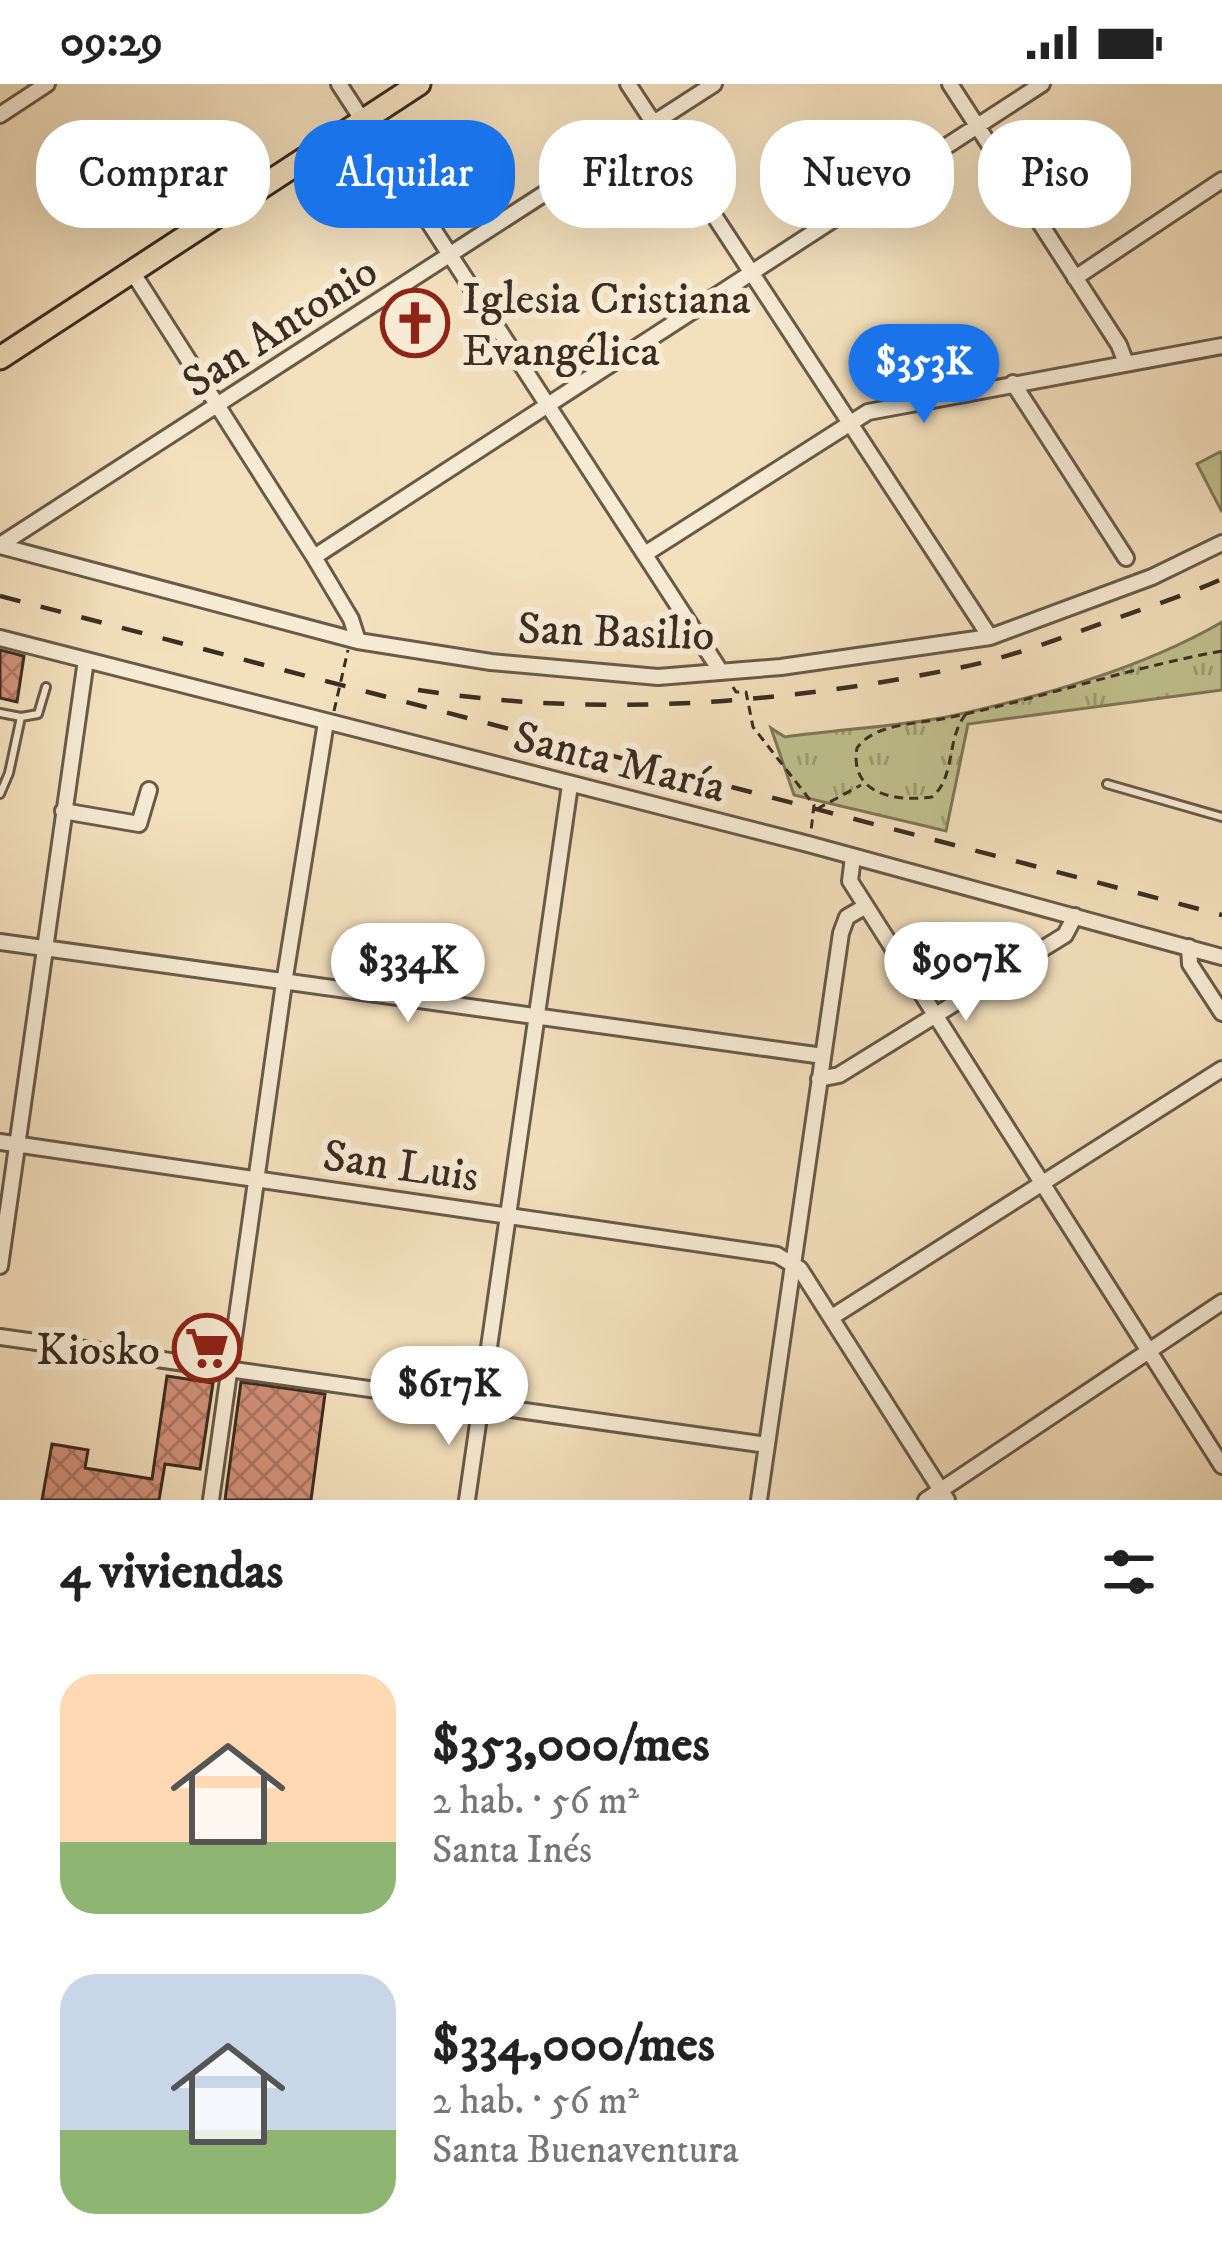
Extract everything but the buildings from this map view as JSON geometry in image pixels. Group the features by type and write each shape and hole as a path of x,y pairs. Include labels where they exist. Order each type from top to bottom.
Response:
{"main road":[{"path":"363,120 419,84"},
{"path":"0,358 294,166"}],"street":[{"path":"0,115 47,84"},
{"path":"339,84 363,120"},
{"path":"628,84 651,120"},
{"name":"San Antonio","path":"660,120 715,84"},
{"path":"314,557 978,127 950,84"},
{"path":"988,120 1042,84"},
{"path":"1075,278 1222,180"},
{"name":"San Antonio","path":"0,545 539,199"},
{"path":"431,228 721,672"},
{"path":"720,228 990,637"},
{"path":"1043,228 1126,363"},
{"path":"133,273 314,557 351,620 354,640"},
{"path":"645,554 849,422 878,410 1222,346"},
{"path":"1013,383 1126,558"},
{"name":"San Basilio","path":"0,545 354,640 576,671 658,677 990,637 1152,577 1222,543"},
{"name":"Santa María","path":"0,638 808,844 1222,957"},
{"path":"0,1266 86,660"},
{"path":"211,1500 326,722"},
{"path":"467,1500 570,785"},
{"path":"62,811 139,824 149,790"},
{"path":"853,857 850,881 1222,1466"},
{"path":"759,1500 843,923 866,906"},
{"path":"819,1079 839,1075 1066,935 1075,916"},
{"path":"0,942 823,1056"},
{"path":"1189,947 1190,964 1222,1013"},
{"path":"832,1317 1222,1069"},
{"name":"San Luis","path":"0,1142 507,1214 792,1261"},
{"path":"792,1261 944,1495"},
{"path":"926,1500 944,1495 1222,1302"},
{"path":"0,1337 767,1445"}],"lane":[{"path":"0,713 21,717 38,713 46,687"},
{"path":"0,794 10,772 21,717"},
{"path":"1107,784 1222,817"}],"path":[{"path":"326,722 334,713 354,640"},
{"path":"967,714 957,727 938,794 899,798 863,784 856,768 857,748 873,732 967,714 1222,651"},
{"path":"721,672 736,692 746,692 753,727 815,810 808,844"},
{"path":"815,810 863,784"}],"green space":[{"path":"1222,455 1222,512 1197,464"},
{"path":"1222,622 1222,690 968,724 946,831 794,795 771,728 785,737 951,716 1125,667"}],"railway":[{"path":"418,690 486,699 622,705 828,690 1003,657 1222,579"},
{"path":"0,596 1222,915"}],"place":[{"name":"Iglesia Cristiana Evangélica","path":"415,323"},
{"name":"Kiosko","path":"207,1348"}]}
